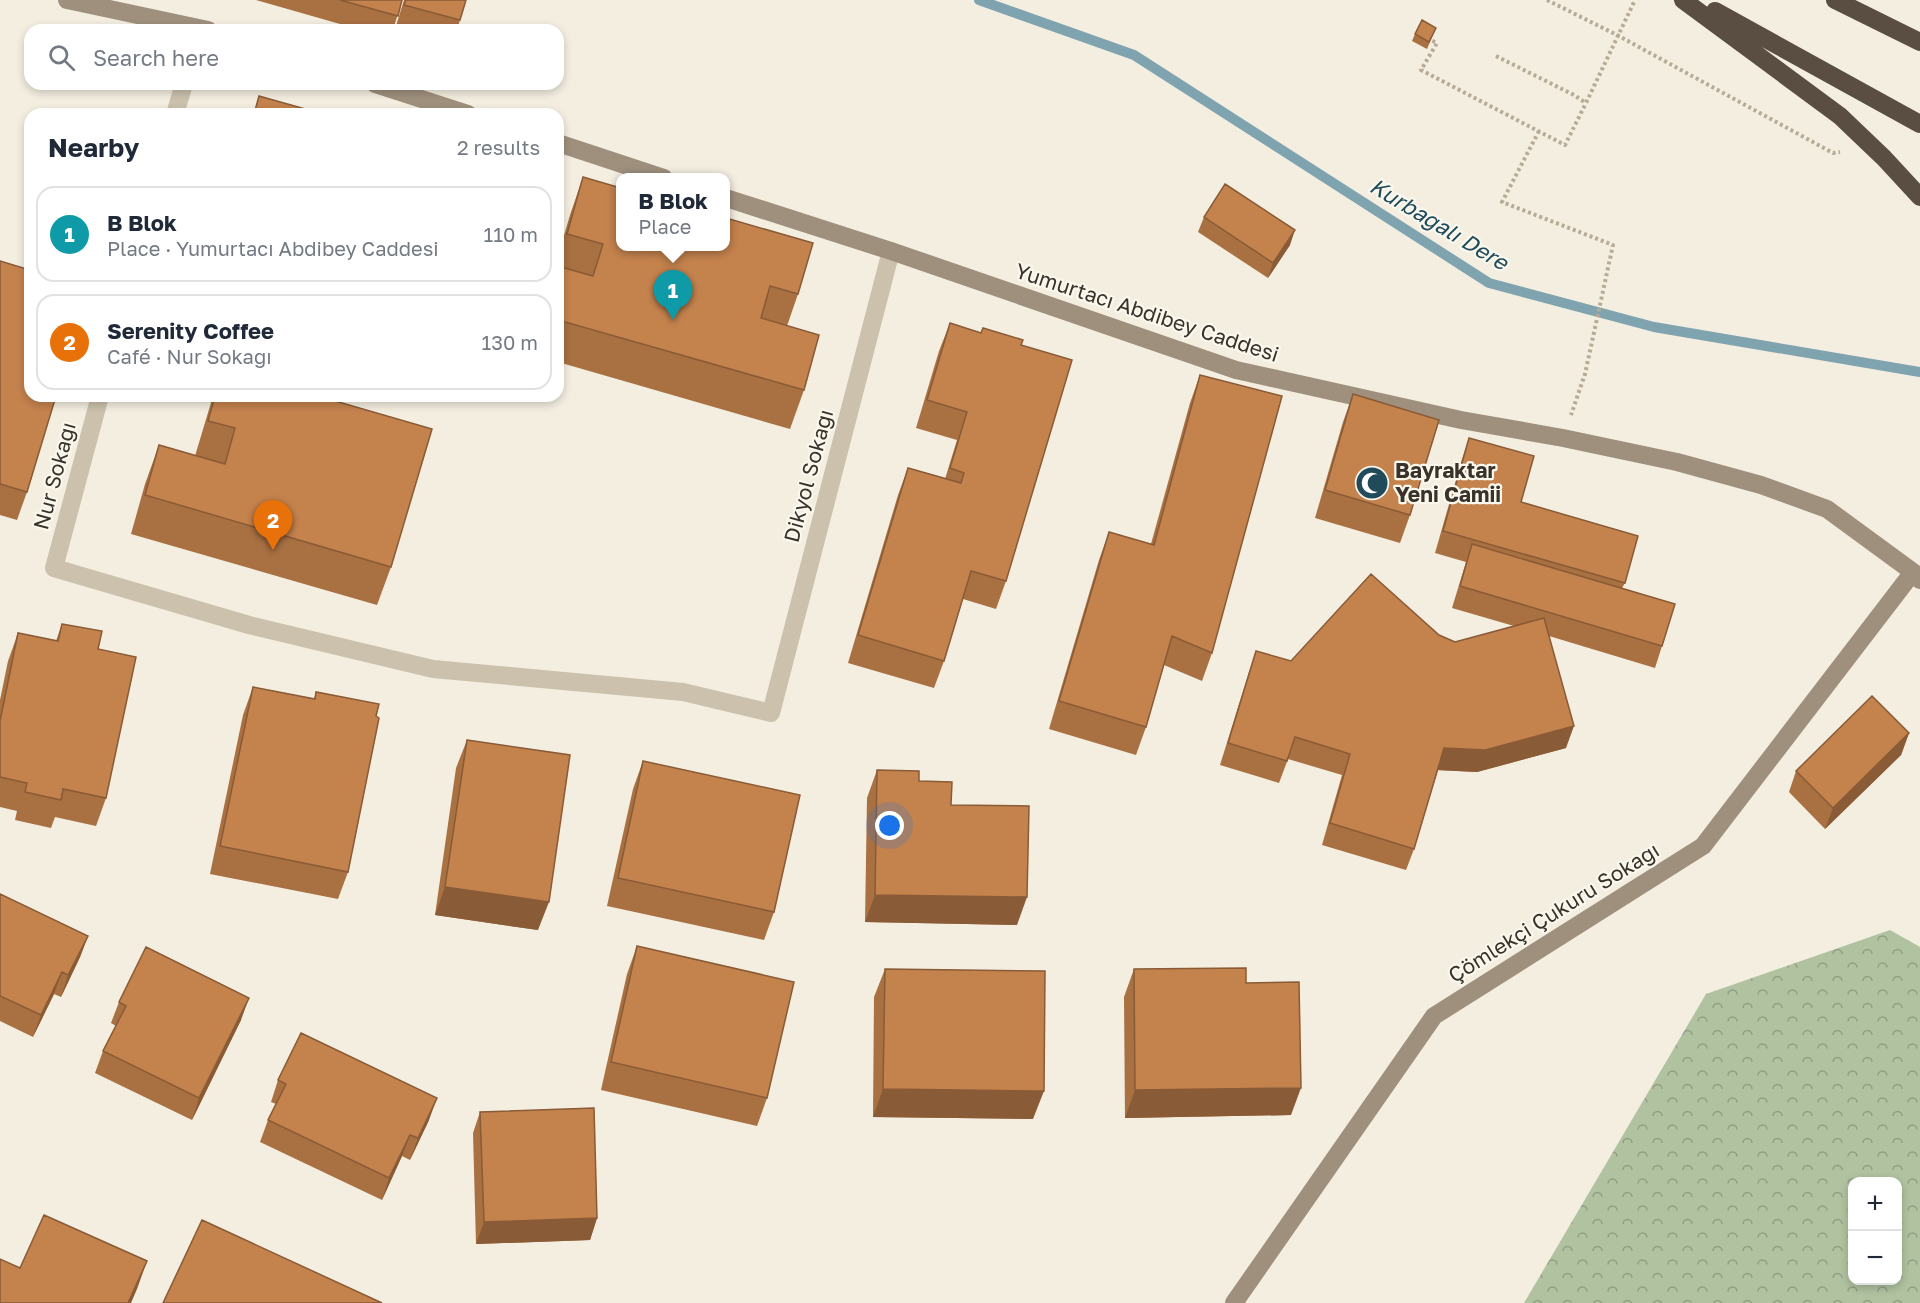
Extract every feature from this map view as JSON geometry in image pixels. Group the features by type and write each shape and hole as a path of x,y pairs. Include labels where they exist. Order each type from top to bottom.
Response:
{"highway":[{"path":"1683,0 1840,116 1920,197"},
{"path":"1695,0 1920,124"},
{"path":"1835,0 1920,42"}],"main road":[{"path":"67,0 179,24"},
{"path":"394,90 449,108"},
{"path":"564,145 652,173"},
{"name":"Yumurtacı Abdibey Caddesi","path":"730,199 891,251 1236,370 1461,420 1677,462 1761,485 1827,509 1916,576"},
{"name":"Çömlekçi Çukuru Sokağı","path":"1234,1303 1434,1016 1703,846 1916,576"}],"street":[{"path":"177,108 182,90"},
{"name":"Dikyol Sokağı","path":"54,568 249,625 433,669 683,692 771,713 891,251"},
{"name":"Nur Sokağı","path":"54,568 98,402"}],"path":[{"path":"1547,0 1617,35 1833,153 1875,149"},
{"path":"1424,36 1437,43 1421,69 1565,145 1635,0"},
{"path":"1496,56 1586,103"},
{"path":"1539,131 1502,202 1613,245 1585,374 1563,438"}],"green space":[{"path":"1890,930 1920,947 1920,1303 1524,1303 1706,994"}],"building":[{"path":"340,0 402,0 398,16"},
{"path":"406,0 466,0 460,20 404,5"},
{"path":"1422,20 1436,28 1429,42 1415,34"},
{"path":"259,96 302,108 256,108"},
{"path":"583,177 616,187 616,251 730,251 730,219 813,243 798,294 770,286 761,318 819,335 804,390 564,322 564,268 593,276 603,244 567,234"},
{"path":"1225,184 1295,230 1273,263 1204,217"},
{"path":"0,261 24,268 24,402 54,402 27,492 0,484"},
{"path":"950,323 981,333 983,328 1023,340 1021,345 1072,360 1006,581 971,571 944,661 858,635 908,468 961,483 964,473 950,468 967,412 927,400"},
{"path":"1200,375 1282,396 1212,653 1172,636 1146,727 1059,701 1109,532 1154,545"},
{"name":"Bayraktar Yeni Camii","path":"1353,394 1439,420 1410,515 1325,490"},
{"path":"213,402 339,402 432,429 391,567 145,495 159,445 225,464 235,428 208,421"},
{"path":"1469,438 1534,456 1521,502 1638,536 1625,583 1443,531"},
{"path":"1472,544 1675,604 1662,646 1460,586"},
{"path":"1371,574 1439,635 1455,642 1544,618 1574,726 1485,750 1444,748 1414,849 1330,823 1350,754 1295,737 1287,761 1228,743 1256,651 1291,661"},
{"path":"62,624 102,631 98,649 136,657 106,798 63,789 61,800 25,792 27,783 0,777 0,721 18,633 58,641"},
{"path":"253,687 315,699 316,692 379,704 376,716 379,718 348,872 220,846"},
{"path":"1872,696 1909,733 1833,808 1796,771"},
{"path":"467,740 570,755 549,902 445,887"},
{"path":"643,761 800,795 774,912 618,878"},
{"path":"877,770 919,771 919,781 952,782 951,805 1029,806 1027,897 875,895"},
{"path":"0,894 88,936 68,975 62,972 41,1015 0,996"},
{"path":"637,946 794,982 767,1098 611,1062"},
{"path":"146,947 249,998 199,1098 103,1051 126,1006 119,1002"},
{"path":"1246,968 1246,983 1299,982 1301,1088 1135,1090 1134,969"},
{"path":"885,969 1045,971 1044,1091 883,1089"},
{"path":"301,1033 437,1098 418,1138 410,1135 389,1178 268,1120 286,1084 278,1080"},
{"path":"594,1108 597,1218 484,1222 480,1112"},
{"path":"44,1215 147,1261 128,1303 0,1303 0,1259 20,1268"},
{"path":"202,1220 382,1303 163,1303"}],"waterway":[{"name":"Kurbağalı Dere","path":"979,0 1134,55 1489,283 1654,327 1920,372"}],"place":[{"name":"B Blok","path":"673,320"},
{"name":"Bayraktar Yeni Camii","path":"1372,483"},
{"name":"Serenity Coffee","path":"273,550"}]}
